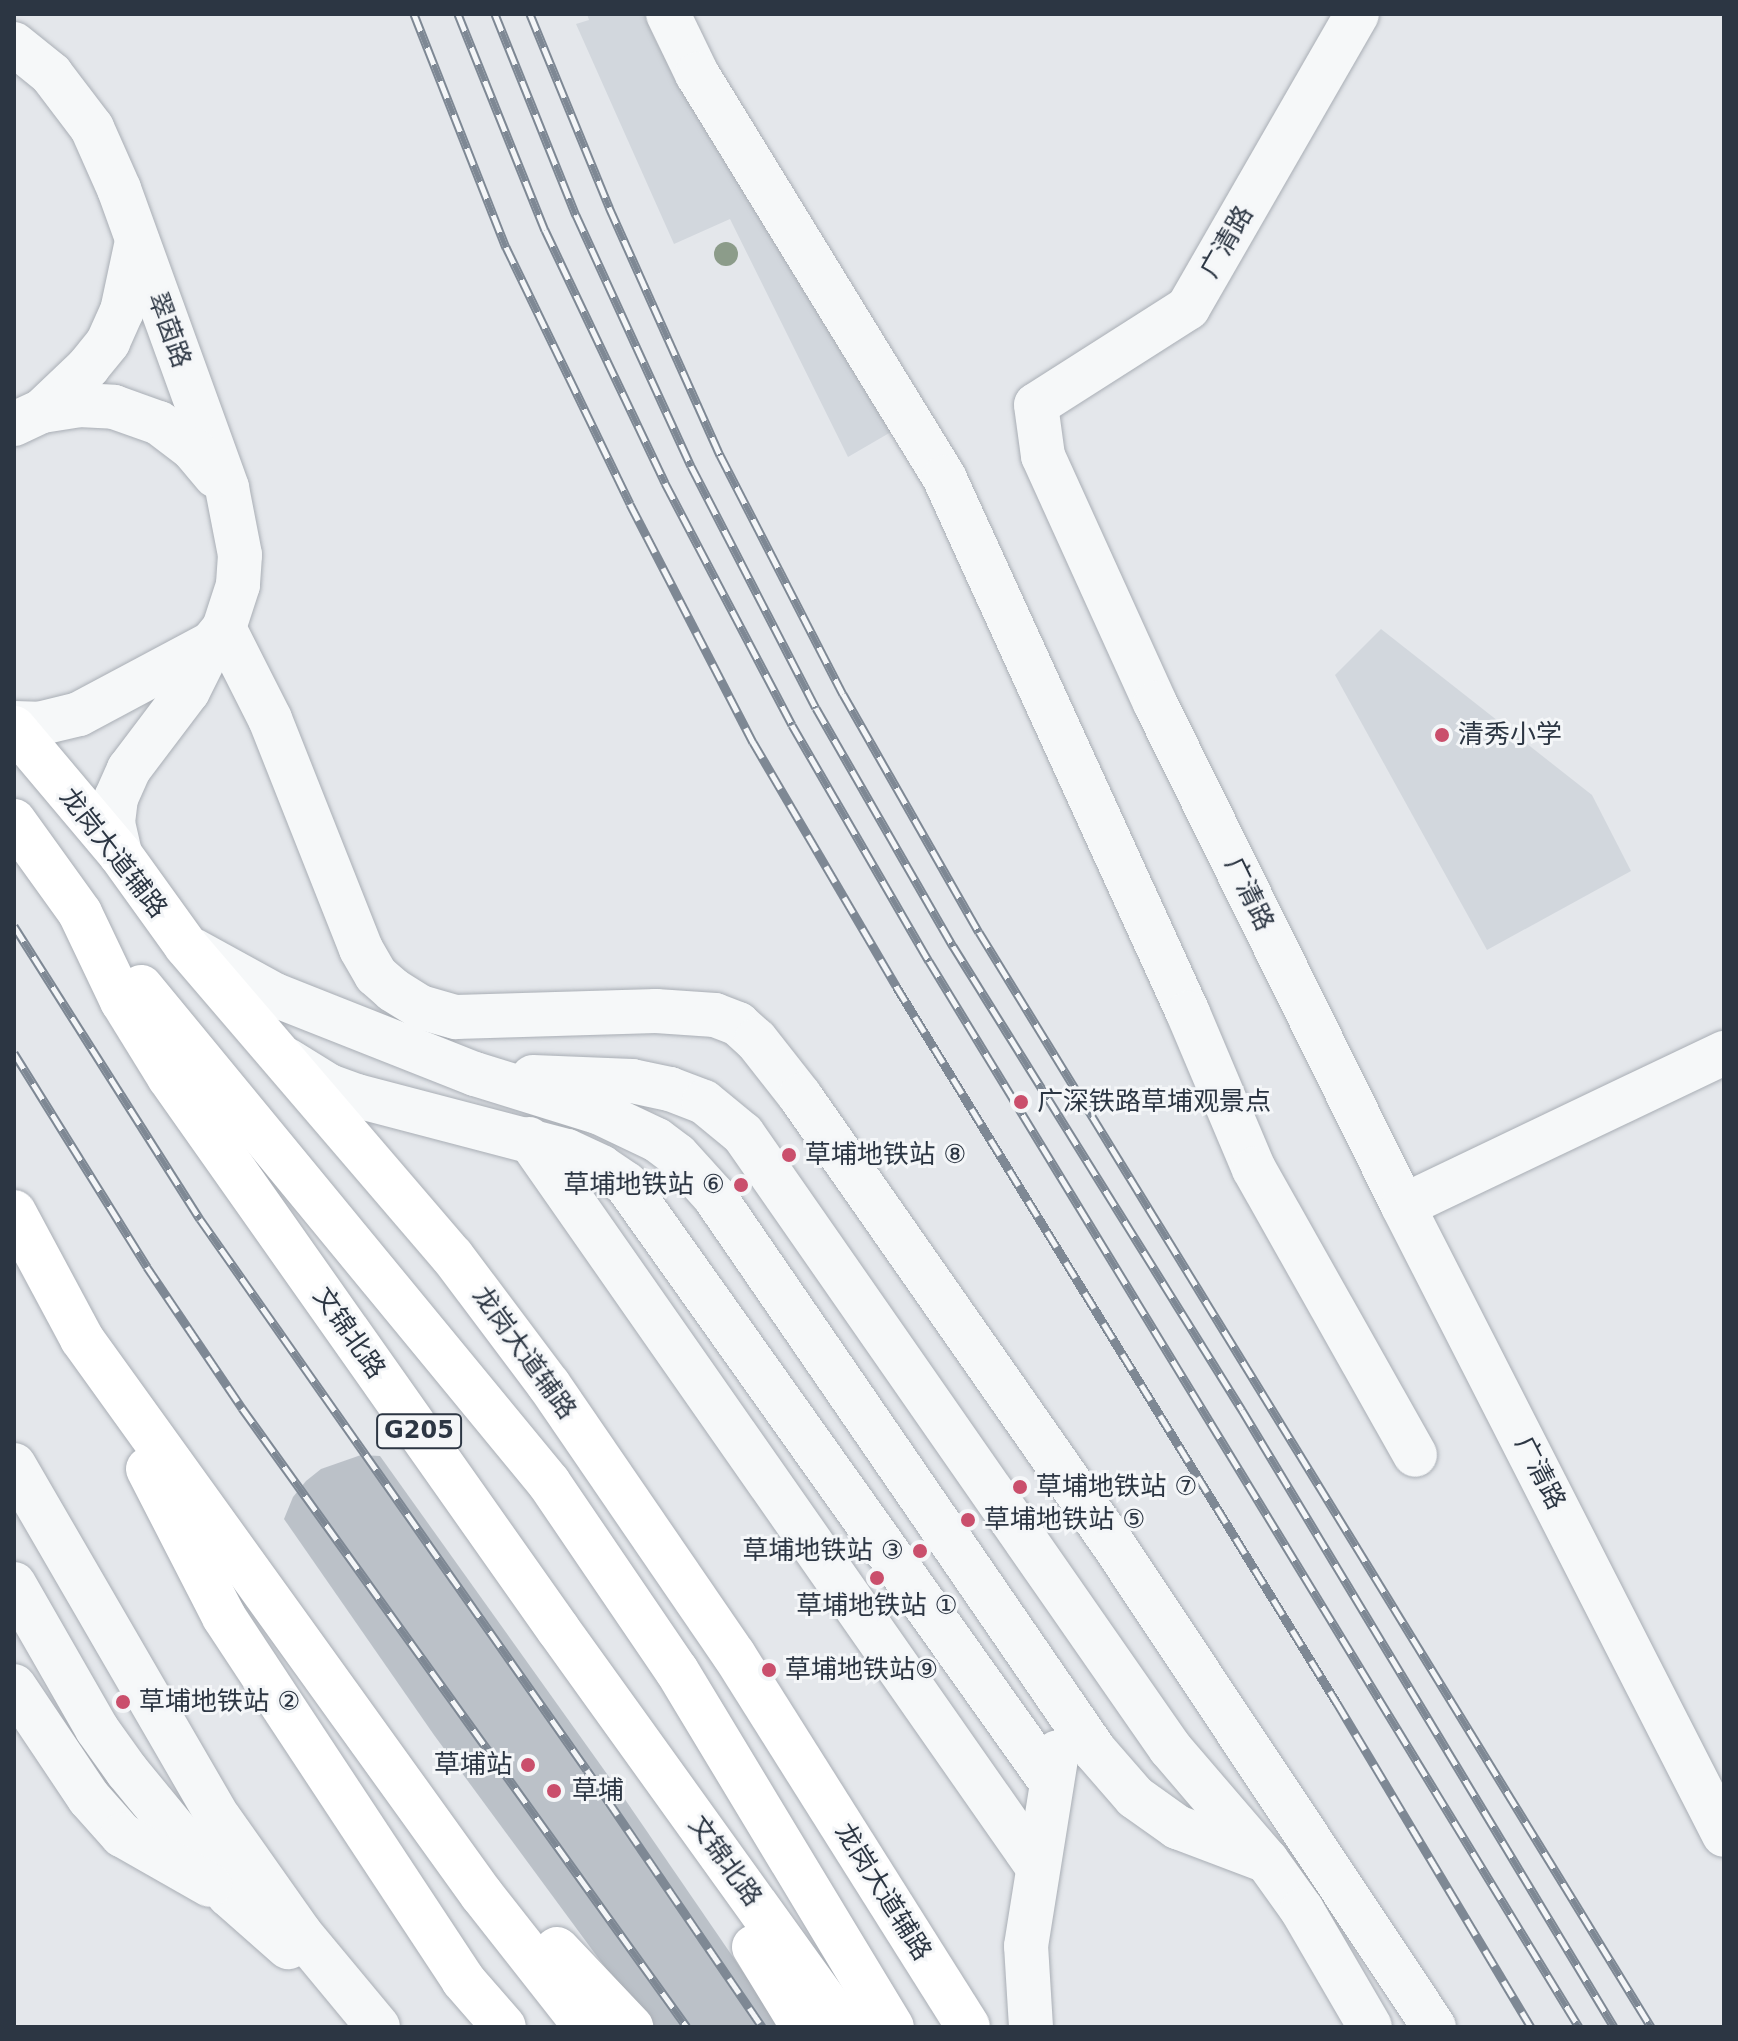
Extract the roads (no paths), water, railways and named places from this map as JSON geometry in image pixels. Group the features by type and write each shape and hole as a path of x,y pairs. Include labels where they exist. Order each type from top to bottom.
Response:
{"main road":[{"name":"龙岗大道辅路","path":"14,726 120,854 186,946 452,1256 549,1385 734,1655 968,2027"},
{"name":"文锦北路","path":"14,821 80,913 122,1001 169,1077 558,1629 844,2027"},
{"path":"80,913 549,1483 677,1671 892,2027"},
{"path":"14,1212 224,1617 463,1980 504,2027"},
{"path":"82,1339 404,1787 586,2027"},
{"path":"558,1629 803,2027"},
{"path":"404,1787 631,2027"}],"street":[{"path":"668,14 697,74 944,477 1188,1013 1254,1169 1415,1455"},
{"name":"广清路","path":"1357,14 1188,308 1036,405 1043,456 1155,703 1403,1206 1724,1835"},
{"name":"翠茵路","path":"14,44 51,74 92,128 137,241 227,488 240,555 238,585 218,635 188,691 136,758 116,798 113,823 120,854"},
{"path":"28,418 88,367 108,342 122,311 137,241"},
{"path":"28,418 79,405 114,407 159,423 193,449 227,488"},
{"path":"14,726 79,714 218,635 270,719 361,949 376,975 393,990 420,1007 456,1017 656,1011 715,1015 738,1024 756,1040 800,1096 1113,1544 1434,2027"},
{"path":"186,946 275,995 475,1074 598,1112 657,1140 690,1168 714,1196 1095,1751 1135,1797 1177,1827 1267,1861"},
{"path":"273,1050 302,1072 357,1096 529,1139 601,1167 633,1192 1051,1782"},
{"path":"1403,1206 1724,1053"},
{"path":"475,1074 632,1081 670,1089 704,1102 731,1121 791,1199 1170,1748 1267,1861 1302,1910 1370,2027"},
{"path":"529,1139 1037,1866"},
{"path":"14,1465 219,1818 300,1933 370,2019"},
{"path":"14,1584 97,1729 229,1895 370,2019"},
{"path":"14,1686 89,1798 122,1835 175,1868 229,1895"},
{"path":"1031,2027 1026,1946 1065,1708"}],"railway":[{"path":"414,14 506,247 630,504 753,742 896,986 1337,1703 1531,2027"},
{"path":"458,14 545,230 665,483 792,725 929,961 1579,2027"},
{"path":"495,14 576,215 691,466 816,708 953,946 1242,1410 1614,2027"},
{"path":"530,14 609,207 720,455 843,694 979,932 1651,2027"},
{"path":"14,926 200,1219 587,1770 762,2027"},
{"path":"14,1053 147,1267 242,1408 687,2027"}],"place":[{"name":"清秀小学","path":"1442,735"},
{"name":"广深铁路草埔观景点","path":"1021,1102"},
{"name":"草埔地铁站 ⑧","path":"789,1155"},
{"name":"草埔地铁站 ⑥","path":"741,1185"},
{"name":"草埔地铁站 ⑦","path":"1020,1487"},
{"name":"草埔地铁站 ⑤","path":"968,1520"},
{"name":"草埔地铁站 ③","path":"920,1551"},
{"name":"草埔地铁站 ①","path":"877,1578"},
{"name":"草埔地铁站⑨","path":"769,1670"},
{"name":"草埔地铁站 ②","path":"123,1702"},
{"name":"草埔站","path":"528,1765"},
{"name":"草埔","path":"554,1791"}]}
